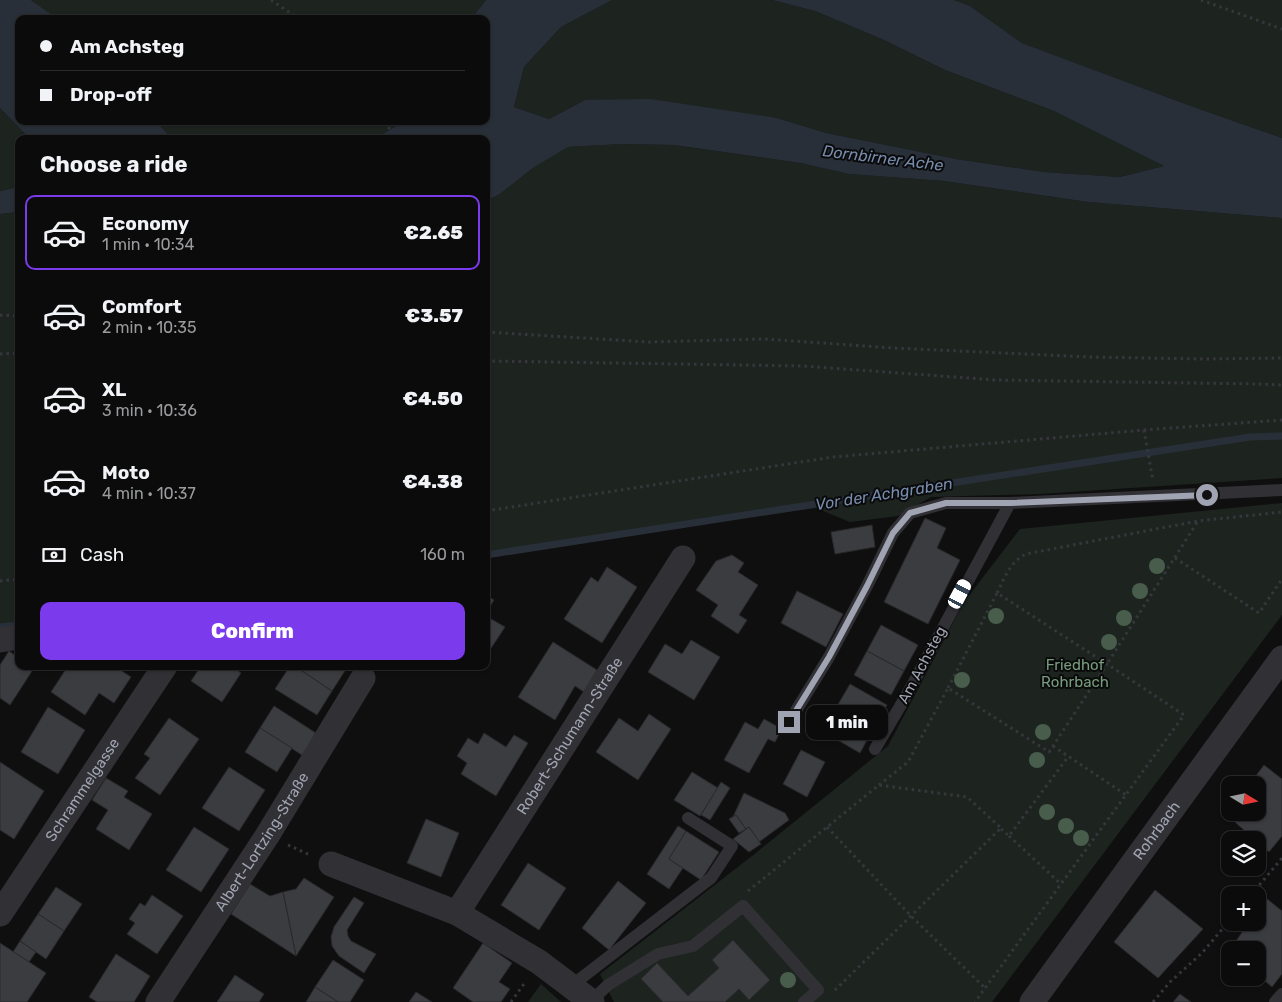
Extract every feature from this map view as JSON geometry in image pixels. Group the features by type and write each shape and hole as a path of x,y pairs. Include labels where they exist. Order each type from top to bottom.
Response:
{"street":[{"name":"Robert-Schumann-Straße","path":"457,913 683,558"},
{"path":"0,640 15,638"},
{"name":"Rohrbach","path":"1032,1002 1282,658"},
{"name":"Schrammelgasse","path":"0,914 162,670"},
{"name":"Albert-Lortzing-Straße","path":"158,1002 267,836 363,678"},
{"path":"331,864 457,913 539,962 591,1002"}],"lane":[{"path":"789,722 829,657 893,533 910,513 946,503 1010,503 1282,490"},
{"name":"Am Achsteg","path":"875,749 909,691 1010,503"},
{"path":"571,986 711,878 732,846 688,818"},
{"path":"591,1002 608,985 658,954 693,946 743,906 818,990 804,1002"},
{"path":"1275,1002 1282,994"}],"path":[{"path":"271,0 293,15"},
{"path":"1201,0 1282,29"},
{"path":"388,125 390,130"},
{"path":"0,315 15,316"},
{"path":"490,332 649,342 764,339 893,348 1090,357 1282,358"},
{"path":"0,354 15,353"},
{"path":"490,361 802,366 996,380 1282,385"},
{"path":"490,510 833,457 1282,420"},
{"path":"1144,430 1150,462"},
{"path":"743,906 748,890 908,762 1012,564 1018,558 1026,554 1198,521 1282,512"},
{"path":"948,688 1049,752 1198,521"},
{"path":"1175,558 1260,612 1282,579"},
{"path":"0,581 15,579"},
{"path":"975,1002 1184,715 997,593"},
{"path":"1053,746 1126,795"},
{"path":"1009,836 1068,757"},
{"path":"879,785 967,796 1061,884"},
{"path":"827,826 911,916 985,988"},
{"path":"830,995 1001,828"},
{"path":"267,836 331,864"},
{"path":"1259,886 1282,858"},
{"path":"1153,1002 1170,982 1202,954 1221,931"}],"green space":[{"path":"31,0 486,0 474,15 52,15"},
{"path":"612,0 772,0 815,11 884,40 945,70 1054,111 1164,166 1120,177 1044,172 956,159 826,133 777,118 585,100 549,119 514,107 524,67 561,27"},
{"path":"954,0 1282,0 1282,138 1022,43 970,6"},
{"path":"0,108 26,135 15,135 15,188 0,191"},
{"path":"160,125 398,125 381,135 168,135"},
{"path":"622,144 674,145 800,163 849,174 944,181 1088,202 1282,218 1282,478 1039,494 931,497 898,516 850,522 816,508 615,535 490,555 490,199 500,194 533,168 568,147"},
{"path":"15,212 15,627 0,629 0,214"},
{"name":"Friedhof Rohrbach","path":"1282,503 1282,615 992,1002 614,1002 600,974 752,856 888,746 964,602 1020,529"},
{"path":"541,984 561,1002 528,1002"}],"water":[{"path":"0,0 31,0 52,15 15,15 15,124 0,108"},
{"name":"Dornbirner Ache","path":"486,0 612,0 561,27 524,67 514,107 549,119 585,100 650,99 777,118 826,133 956,159 1044,172 1120,177 1164,166 1054,111 945,70 884,40 815,11 772,0 954,0 970,6 1022,43 1282,138 1282,218 1088,202 944,181 849,174 800,163 674,145 622,144 568,147 533,168 500,194 490,199 490,135 381,135 398,125 490,125 490,15 474,15"},
{"path":"16,125 160,125 168,135 26,135"},
{"path":"15,188 15,212 0,214 0,191"}],"building":[{"path":"925,518 946,528 937,548 960,560 928,624 884,602"},
{"path":"872,525 875,547 835,554 831,532"},
{"path":"732,555 744,563 738,572 758,585 739,615 747,620 738,634 711,616 718,605 696,590 716,561"},
{"path":"607,567 637,587 602,643 564,619 591,577 598,582"},
{"path":"797,591 843,614 826,647 781,623"},
{"path":"490,598 494,600 490,606"},
{"path":"490,618 505,627 490,650"},
{"path":"881,625 918,645 904,671 867,651"},
{"path":"691,640 720,657 694,700 648,672 665,644 682,654"},
{"path":"553,642 597,670 584,692 575,686 555,720 518,697"},
{"path":"9,651 15,655 15,670 33,670 10,705 0,698 0,665"},
{"path":"867,651 904,671 891,695 854,675"},
{"path":"65,670 120,670 131,677 114,703 99,693 85,715 51,692"},
{"path":"198,670 237,670 241,673 222,702 191,681"},
{"path":"287,670 301,670 332,691 317,715 275,689"},
{"path":"301,670 345,670 332,691"},
{"path":"850,684 887,705 873,729 836,708"},
{"path":"274,706 319,735 305,757 260,728"},
{"path":"48,707 85,730 58,774 21,752"},
{"path":"836,708 873,729 860,753 822,731"},
{"path":"649,714 671,729 638,780 596,752 619,718 638,731"},
{"path":"169,718 199,739 160,795 135,778 150,758 144,754"},
{"path":"764,719 782,729 775,742 768,739 749,773 724,760 745,722 758,729"},
{"path":"260,728 292,748 277,772 245,752"},
{"path":"484,733 506,747 514,735 528,743 496,796 461,774 467,763 457,756 468,738 478,744"},
{"path":"801,750 825,762 807,797 783,784"},
{"path":"0,762 44,791 14,839 0,830"},
{"path":"1264,765 1282,779 1282,836 1269,852 1266,849 1266,831 1245,831 1234,821 1266,821 1266,776 1256,776"},
{"path":"229,767 265,790 239,831 202,808"},
{"path":"692,772 718,788 700,816 674,800"},
{"path":"106,778 128,791 124,797 152,814 129,850 96,829 108,810 92,800"},
{"path":"721,782 730,788 710,820 701,815"},
{"path":"744,793 785,813 789,820 759,842 749,827 746,829 736,815 733,817"},
{"path":"736,815 746,829 739,833 729,819"},
{"path":"426,819 459,833 441,877 407,863"},
{"path":"678,826 686,831 669,859 683,868 669,889 647,874"},
{"path":"194,827 229,849 201,892 166,870"},
{"path":"749,827 761,844 749,852 733,839"},
{"path":"686,831 719,852 701,880 669,859"},
{"path":"528,863 566,888 539,930 501,905"},
{"path":"304,878 334,897 296,956 283,892 296,889"},
{"path":"618,881 646,903 609,950 582,928"},
{"path":"250,884 270,896 283,892 296,956 231,914"},
{"path":"56,887 82,904 64,931 38,914"},
{"path":"1155,890 1203,929 1158,978 1114,942"},
{"path":"152,895 183,916 157,954 127,934 135,923 129,919 140,903 145,906"},
{"path":"354,897 364,903 347,930 348,936 351,941 376,954 364,973 339,956 332,946 331,937 334,927"},
{"path":"1266,898 1282,911 1282,974 1272,987 1266,982 1266,941 1236,941 1243,931 1266,931"},
{"path":"38,914 64,931 46,959 20,941"},
{"path":"733,940 770,980 749,1000 739,989 725,1002 663,1002 641,979 657,963 688,996 719,968 712,960"},
{"path":"20,941 36,952 29,962 13,952"},
{"path":"0,943 46,973 27,1002 0,1002"},
{"path":"483,943 512,963 499,982 510,989 501,1002 473,1002 453,988"},
{"path":"116,954 150,976 134,1002 97,1002 89,997"},
{"path":"333,960 364,980 350,1002 338,1002 315,987"},
{"path":"235,975 264,994 259,1002 217,1002"},
{"path":"315,987 338,1002 306,1002"},
{"path":"416,992 432,1002 409,1002"},
{"path":"1180,994 1191,1002 1173,1002"}],"waterway":[{"name":"Vor der Achgraben","path":"490,554 1250,437 1282,436"},
{"name":"Vor der Achgraben","path":"0,627 15,625"}],"route":[{"path":"789,722 829,657 893,533 910,513 946,503 1010,503 1207,495"}]}
